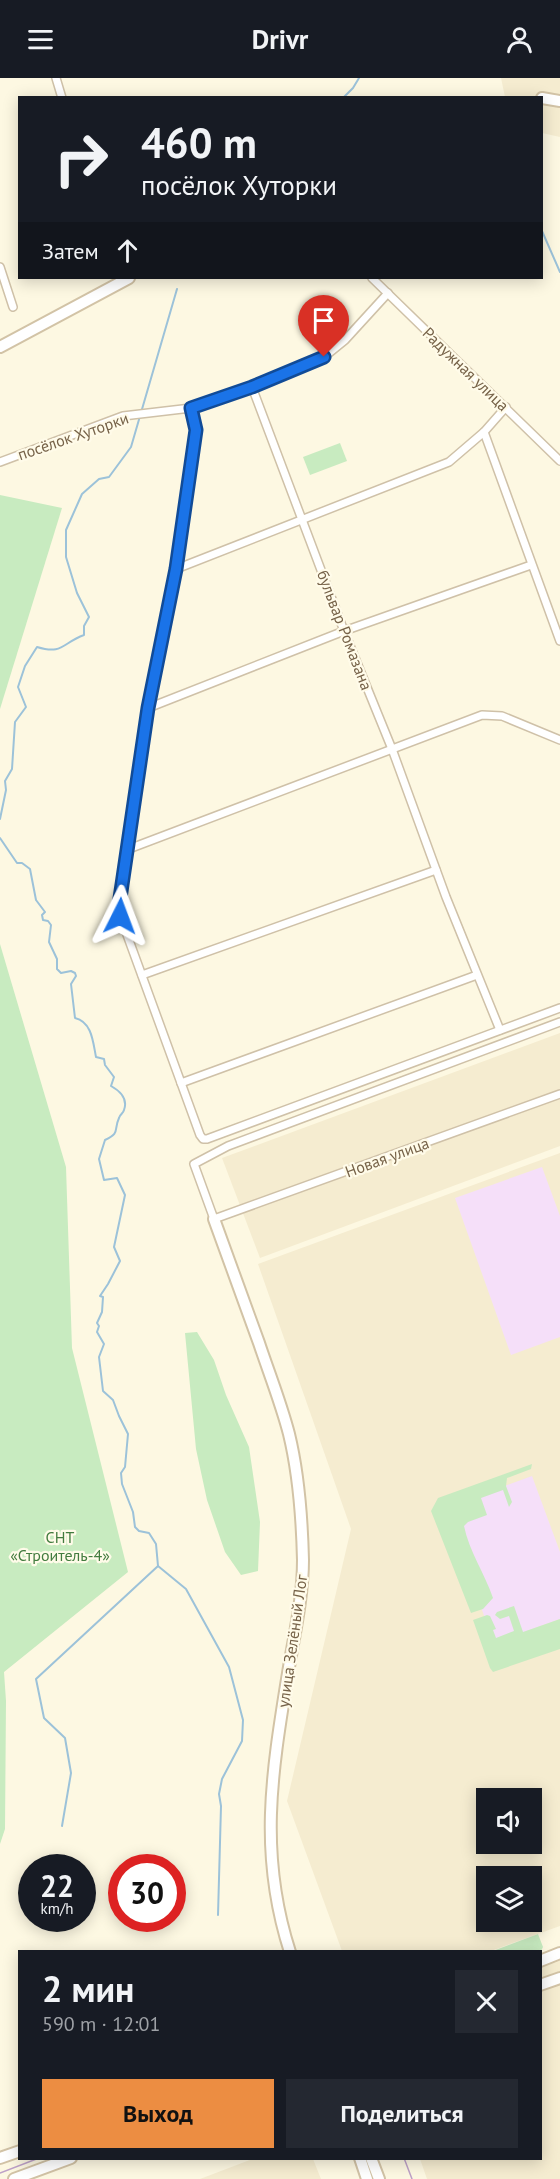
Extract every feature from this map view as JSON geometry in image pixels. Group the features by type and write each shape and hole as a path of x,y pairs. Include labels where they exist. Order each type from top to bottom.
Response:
{"street":[{"path":"56,78 61,96"},
{"path":"543,98 560,101"},
{"path":"0,267 13,307"},
{"path":"0,347 127,279"},
{"name":"Радужная улица","path":"373,279 560,461"},
{"path":"252,387 324,357 345,340 388,293"},
{"name":"посёлок Хуторки","path":"0,462 123,416 191,408 252,387"},
{"name":"бульвар Ромазана","path":"252,387 392,749 436,870 500,1030"},
{"path":"176,569 449,462 484,432 506,407"},
{"path":"191,408 196,430 176,569 148,708 118,910 200,1136 205,1139 560,1008"},
{"path":"484,432 560,641"},
{"path":"148,708 345,632 531,565"},
{"path":"126,850 482,715 502,716 560,740"},
{"path":"142,975 436,870"},
{"path":"181,1083 477,975"},
{"name":"улица Зелёный Лог","path":"289,1950 281,1919 270,1858 270,1803 274,1760 300,1597 303,1562 298,1485 289,1433 273,1383 194,1164 228,1146 560,1022"},
{"name":"Новая улица","path":"214,1219 560,1094"},
{"path":"542,1960 560,1953"},
{"path":"542,1985 560,1978"},
{"path":"0,2158 18,2152"},
{"path":"14,2179 66,2160"},
{"path":"361,2160 367,2179"},
{"path":"372,2160 379,2179"}],"shaded area":[{"path":"501,78 560,78 560,137 543,133 543,96 505,96"},
{"path":"560,1033 560,1146 260,1258 222,1158"},
{"path":"560,1153 560,1926 494,1950 342,1950 287,1801 351,1529 258,1264"},
{"path":"542,1167 560,1216 560,1337 511,1355 455,1198"},
{"path":"532,1476 560,1552 560,1619 494,1643 445,1508"},
{"path":"560,1947 560,2179 427,2179 420,2160 542,2160 542,1953"},
{"path":"250,2160 313,2160 321,2179 200,2179"}],"green space":[{"path":"340,443 347,461 310,475 303,457"},
{"path":"0,495 62,508 0,709"},
{"name":"СНТ «Строитель-4»","path":"0,944 66,1167 72,1348 128,1572 4,1672 6,1701 5,1829 0,1844"},
{"path":"197,1332 214,1360 226,1395 249,1447 260,1522 258,1571 241,1575 225,1552 207,1500 196,1449 185,1333"},
{"path":"532,1464 531,1469 507,1478 506,1486 512,1502 509,1507 503,1490 481,1498 487,1515 468,1522 464,1526 493,1598 483,1609 471,1613 431,1511 438,1498"},
{"path":"514,1606 523,1632 560,1619 560,1649 493,1672 473,1620 490,1616 496,1629 493,1630 496,1638 514,1631 509,1616 500,1619 495,1615 497,1612"},
{"path":"538,1934 543,1947 542,1950 496,1950"}],"waterway":[{"path":"345,96 359,78"},
{"path":"543,233 560,272"},
{"path":"0,819 6,790 5,781 12,769 15,722 26,707 18,687 25,666 37,647 57,649 84,635 84,626 89,617 77,593 66,557 66,530 82,494 99,479 109,477 131,447 177,289"},
{"path":"0,838 17,863 22,863 30,869 36,900 45,912 42,915 43,920 48,921 51,925 49,942 57,959 57,969 61,973 71,971 76,976 71,984 75,1018 81,1020 88,1028 93,1039 96,1057 104,1059 105,1065 114,1077 111,1086 120,1093 125,1102 115,1133 105,1140 99,1159 104,1180 117,1178 125,1195 114,1247 120,1261 100,1296 103,1297 102,1312 97,1323 99,1326 97,1332 104,1344 99,1357 103,1391 113,1400 128,1434 125,1467 121,1473 122,1484 133,1512 135,1527 139,1531 149,1533 156,1544 158,1566 186,1589 229,1667 243,1720 242,1741 222,1779 219,1794 221,1806 218,1915"},
{"path":"62,1826 71,1773 65,1738 44,1718 36,1679 158,1566"}],"tram line":[{"path":"0,2173 34,2160"},
{"path":"405,2160 412,2179"}],"route":[{"path":"120,916 118,910 126,850 148,708 176,569 196,430 191,408 252,387 324,357"}]}
